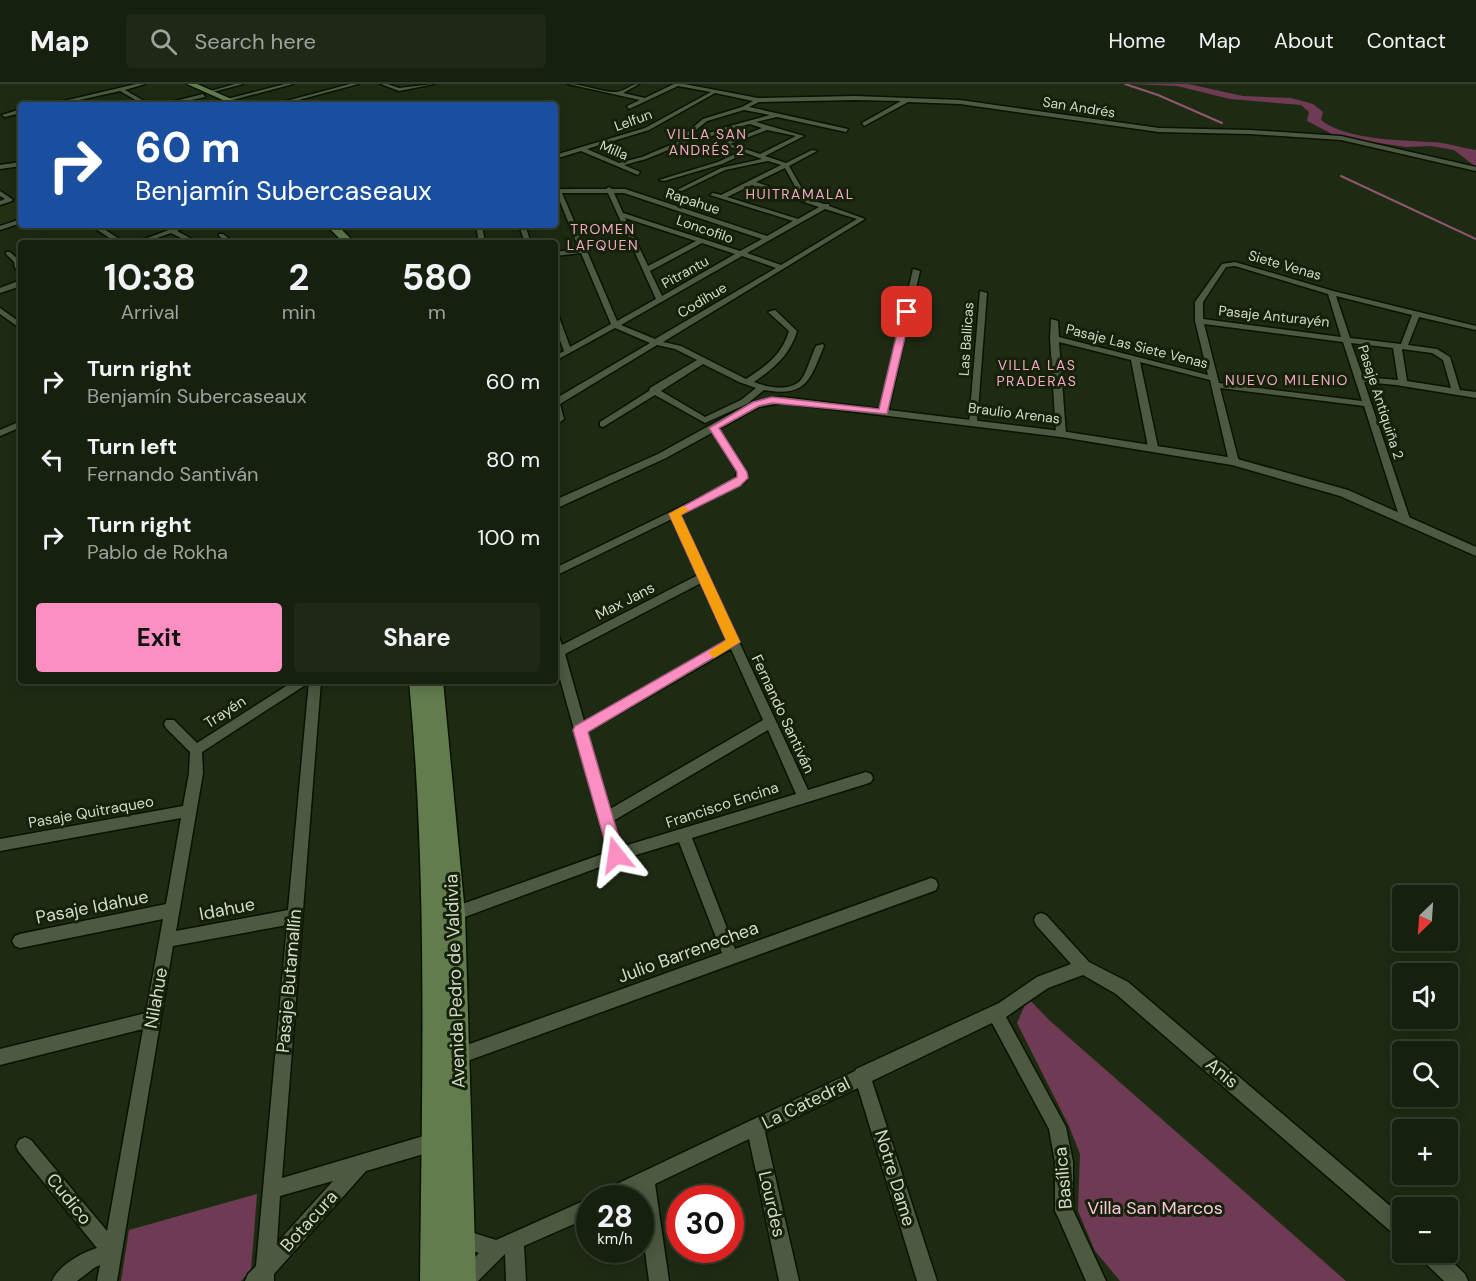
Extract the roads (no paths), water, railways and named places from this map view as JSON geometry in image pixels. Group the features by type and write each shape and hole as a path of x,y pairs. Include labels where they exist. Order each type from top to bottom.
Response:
{"main road":[{"path":"189,87 223,102"},
{"name":"Avenida Pedro de Valdivia","path":"418,684 433,863 436,1035 446,1138 461,1238 464,1281"},
{"name":"Avenida Pedro de Valdivia","path":"434,684 454,914 459,1056 446,1138 434,1281"}],"street":[{"path":"64,102 142,84"},
{"path":"174,102 241,84"},
{"path":"223,102 291,84"},
{"path":"286,102 356,84"},
{"path":"383,84 399,90 432,84"},
{"path":"570,84 644,99"},
{"path":"618,94 637,84"},
{"path":"628,107 677,84"},
{"name":"San Andrés","path":"677,84 712,93 758,100 960,102 1160,130 1262,132 1341,138 1476,169"},
{"path":"120,90 142,102"},
{"name":"Lelfun","path":"558,156 647,129 712,93"},
{"path":"692,138 687,135 705,120 744,108 758,100"},
{"path":"864,124 907,100"},
{"path":"744,108 846,130"},
{"path":"5,115 18,112"},
{"path":"618,165 644,158 692,138 702,138 777,115"},
{"path":"749,122 801,136 760,156"},
{"path":"767,128 725,144 786,165 805,199"},
{"name":"Milla","path":"582,149 638,173"},
{"path":"662,180 709,167 746,151"},
{"path":"723,198 814,151"},
{"path":"681,190 723,169 769,159"},
{"path":"0,167 18,164"},
{"path":"752,183 827,205"},
{"path":"609,189 660,300"},
{"name":"Rapahue","path":"558,191 609,189 625,191 768,239"},
{"path":"0,193 10,200 0,203"},
{"path":"558,193 615,325 679,348 701,361 762,388 779,391 797,388 809,375 820,346"},
{"path":"713,195 799,222"},
{"name":"Pitrantu","path":"558,357 827,205"},
{"name":"Codihue","path":"558,401 862,219 827,205"},
{"path":"558,208 565,208"},
{"name":"Loncofilo","path":"621,214 781,267"},
{"path":"0,228 18,222"},
{"path":"100,228 118,240"},
{"path":"145,240 180,228"},
{"path":"172,231 190,240"},
{"path":"221,234 228,240"},
{"path":"646,270 701,241"},
{"path":"558,254 584,251"},
{"path":"8,253 17,261 18,268"},
{"name":"Siete Venas","path":"1234,462 1199,321 1199,302 1228,263 1331,293"},
{"path":"884,412 916,271"},
{"path":"0,291 18,284"},
{"name":"Las Ballicas","path":"973,423 983,293"},
{"path":"1331,293 1476,328"},
{"name":"Pasaje Antiquiña 2","path":"1331,293 1405,519"},
{"path":"0,310 18,323"},
{"path":"748,382 780,359 791,341 793,332 772,312"},
{"path":"1403,383 1400,345 1416,315"},
{"path":"1054,321 1061,434"},
{"name":"Pasaje Anturayén","path":"1199,321 1434,351 1445,357 1456,392"},
{"path":"558,333 568,352"},
{"name":"Pasaje Las Siete Venas","path":"1054,338 1215,382 1368,404"},
{"path":"1136,359 1153,447"},
{"path":"603,424 701,361"},
{"path":"1360,380 1403,383 1476,395"},
{"path":"653,390 705,420 744,402 762,388"},
{"name":"Braulio Arenas","path":"558,504 662,456 756,404 772,400 1061,434 1153,447 1234,462 1335,490 1476,552"},
{"path":"558,413 560,419"},
{"path":"0,433 18,425"},
{"path":"558,571 736,484 743,478 742,472 714,428"},
{"name":"Fernando Santiván","path":"675,514 804,796"},
{"name":"Max Jans","path":"558,646 705,576"},
{"path":"580,730 734,642"},
{"path":"558,650 616,855"},
{"name":"Trayén","path":"196,750 298,684"},
{"name":"Pasaje Butamallín","path":"262,1277 315,684"},
{"path":"606,818 769,723"},
{"path":"170,724 196,750"},
{"name":"Nilahue","path":"107,1281 196,773 196,750"},
{"name":"Francisco Encina","path":"454,914 616,855 684,836 866,778"},
{"name":"Pasaje Quitraqueo","path":"0,845 189,811"},
{"path":"684,836 731,957"},
{"name":"Julio Barrenechea","path":"459,1056 931,885"},
{"name":"Pasaje Idahue","path":"20,941 172,910"},
{"name":"Idahue","path":"166,940 295,916"},
{"name":"Anis","path":"1041,920 1084,967 1122,988 1392,1219"},
{"name":"La Catedral","path":"634,1185 1000,1011 1034,991 1043,982 1084,967"},
{"name":"Basílica","path":"1000,1011 1057,1126 1064,1162 1064,1211 1096,1281"},
{"path":"0,1057 153,1019"},
{"name":"Notre Dame","path":"862,1075 927,1281"},
{"name":"Lourdes","path":"755,1128 789,1281"},
{"name":"Botacura","path":"271,1190 446,1138"},
{"name":"Cudico","path":"25,1146 112,1252"},
{"name":"Botacura","path":"262,1277 363,1161"},
{"path":"645,1180 659,1281"},
{"path":"464,1281 505,1246 576,1213"},
{"path":"461,1238 505,1246"},
{"path":"505,1246 516,1281"},
{"path":"62,1281 88,1260 112,1252"},
{"path":"1439,1263 1458,1281"}],"waterway":[{"path":"1125,84 1158,95 1222,123"},
{"path":"1341,176 1476,239"}],"district":[{"name":"VILLA SAN ANDRÉS 2","path":"707,142"},
{"name":"HUITRAMALAL","path":"800,194"},
{"name":"TROMEN LAFQUEN","path":"603,238"},
{"name":"VILLA LAS PRADERAS","path":"1037,374"},
{"name":"NUEVO MILENIO","path":"1287,380"}],"park label":[{"name":"Villa San Marcos","path":"1155,1208"}]}
